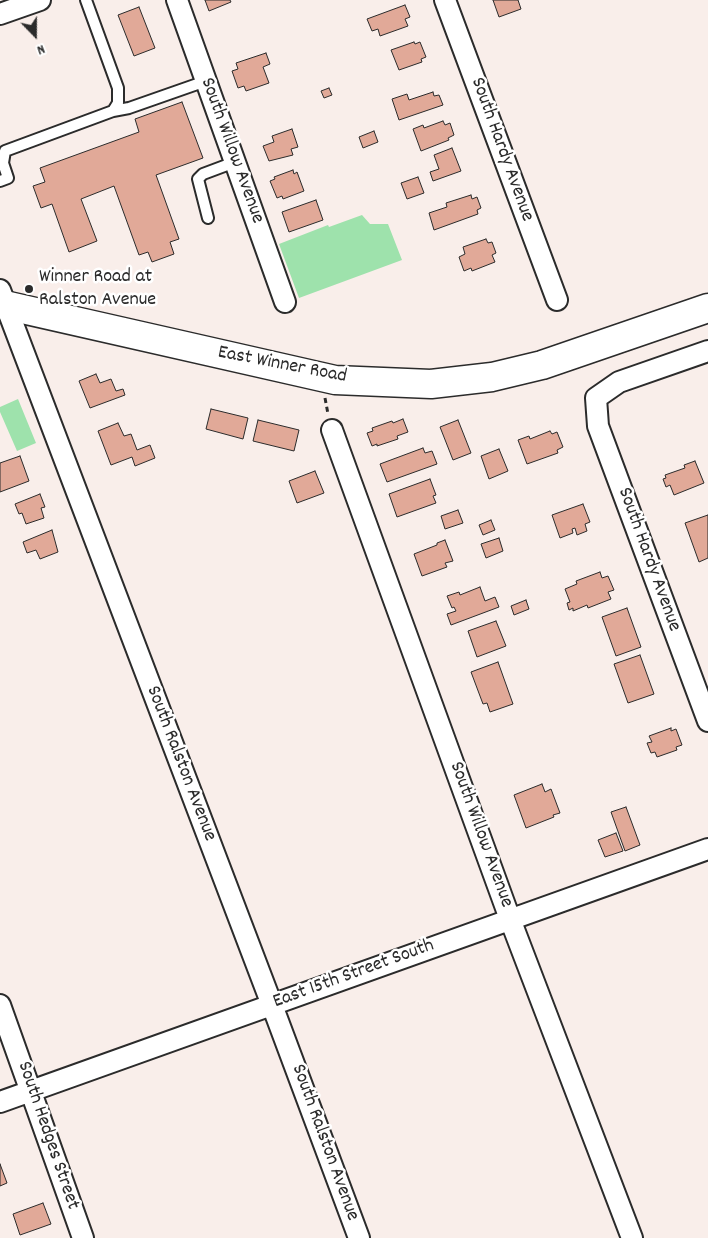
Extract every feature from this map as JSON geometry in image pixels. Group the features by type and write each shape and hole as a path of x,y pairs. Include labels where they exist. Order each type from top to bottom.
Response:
{"street":[{"path":"0,14 40,0"},
{"name":"South Willow Avenue","path":"177,0 285,302"},
{"name":"South Hardy Avenue","path":"445,0 557,300"},
{"name":"East Winner Road","path":"2,300 335,380 431,384 492,377 542,365 708,308"},
{"name":"South Ralston Avenue","path":"2,300 272,1005 359,1238"},
{"name":"South Hardy Avenue","path":"708,351 619,382 596,398 598,426 708,721"},
{"name":"South Willow Avenue","path":"332,430 510,919 632,1238"},
{"name":"East 15th Street South","path":"0,1102 708,849"},
{"name":"South Hedges Street","path":"0,1005 83,1238"}],"lane":[{"path":"86,0 118,88 118,103 113,111"},
{"path":"0,181 8,178 3,162 5,151 113,111 129,108 206,81"},
{"path":"208,218 198,180 203,174 235,162"}],"green space":[{"path":"362,215 370,224 388,224 402,260 299,298 279,244 328,225 329,227"},
{"path":"18,399 36,443 17,451 0,412 0,407"}],"building":[{"path":"205,0 230,0 231,2 209,11"},
{"path":"493,0 518,0 521,9 499,17"},
{"path":"405,5 410,17 405,19 408,26 380,36 378,29 372,31 367,19"},
{"path":"139,7 155,48 134,56 118,15"},
{"path":"414,42 415,44 420,42 426,57 421,59 422,62 399,70 391,50"},
{"path":"266,53 270,64 263,67 269,83 246,91 244,86 238,88 232,71 238,69 236,63"},
{"path":"329,88 332,95 324,98 321,91"},
{"path":"433,92 434,96 439,95 443,105 399,120 392,99 407,94 409,100"},
{"path":"182,102 203,158 156,175 179,239 170,242 174,254 152,262 148,252 139,255 114,186 81,199 97,241 69,252 52,204 41,208 33,186 45,182 40,168 139,132 135,119"},
{"path":"443,121 445,125 450,123 454,135 448,138 449,140 421,151 413,129 423,125 424,128"},
{"path":"292,129 298,147 291,149 293,155 269,161 263,146 274,142 272,136"},
{"path":"374,131 378,142 363,148 359,137"},
{"path":"452,148 461,171 433,181 430,172 439,169 434,155"},
{"path":"293,170 294,174 297,172 304,191 283,199 282,196 277,198 270,181 275,179 274,177"},
{"path":"418,177 424,193 407,199 401,183"},
{"path":"471,195 472,199 477,197 481,208 477,210 478,214 434,230 429,213 447,207 446,203"},
{"path":"316,200 323,220 289,232 282,212"},
{"path":"486,239 488,243 492,242 496,253 492,255 495,262 472,271 471,268 464,271 459,257 465,254 463,247"},
{"path":"96,374 100,383 111,379 116,391 123,389 125,395 90,408 79,381"},
{"path":"211,409 248,418 243,439 206,429"},
{"path":"403,419 408,432 397,436 398,439 372,446 367,433 373,431 372,428"},
{"path":"258,420 299,430 294,451 253,441"},
{"path":"458,420 471,453 453,460 440,427"},
{"path":"118,423 124,436 131,434 137,450 150,445 155,458 135,466 132,457 111,465 98,431"},
{"path":"550,431 552,434 557,432 563,447 557,450 558,453 527,464 518,440 529,436 530,439"},
{"path":"423,448 425,453 432,451 437,464 387,482 380,464"},
{"path":"499,449 508,471 489,479 481,456"},
{"path":"20,456 29,481 0,492 0,463"},
{"path":"695,461 704,483 674,495 670,485 666,487 663,479 666,478 665,475 685,468 684,465"},
{"path":"315,471 324,493 297,503 289,481"},
{"path":"430,479 436,495 433,496 436,503 397,517 389,494"},
{"path":"40,494 45,507 41,508 44,518 26,524 22,513 19,514 15,504"},
{"path":"583,504 590,522 585,524 587,531 577,535 575,528 572,529 573,533 560,538 552,515"},
{"path":"458,510 463,523 445,529 441,516"},
{"path":"708,515 708,558 699,562 685,523"},
{"path":"491,520 495,530 483,535 479,525"},
{"path":"52,530 58,552 40,559 36,550 27,553 23,542"},
{"path":"499,538 503,551 486,558 481,544"},
{"path":"445,540 453,561 445,563 447,567 422,576 414,554"},
{"path":"600,572 602,578 608,576 614,590 608,592 611,599 588,608 587,605 573,611 573,608 569,610 567,603 570,602 565,589 577,584 576,581"},
{"path":"480,587 485,601 495,597 499,607 451,625 447,614 456,611 454,607 452,608 447,596 459,592 460,595"},
{"path":"526,600 529,609 514,615 511,606"},
{"path":"627,608 641,647 616,656 602,617"},
{"path":"496,621 506,646 477,657 468,631"},
{"path":"640,655 654,694 628,703 614,664"},
{"path":"498,662 513,704 490,712 487,703 483,704 471,672"},
{"path":"671,728 671,731 676,729 682,745 676,747 677,750 657,757 655,752 651,753 647,743 652,742 649,736"},
{"path":"542,784 545,792 551,789 560,813 526,828 514,795"},
{"path":"626,807 640,845 625,851 611,812"},
{"path":"616,833 623,851 605,857 598,840"},
{"path":"0,1164 7,1183 0,1186"},
{"path":"43,1203 51,1224 20,1235 13,1214"}],"place":[{"name":"Winner Road at Ralston Avenue","path":"29,289"}]}
